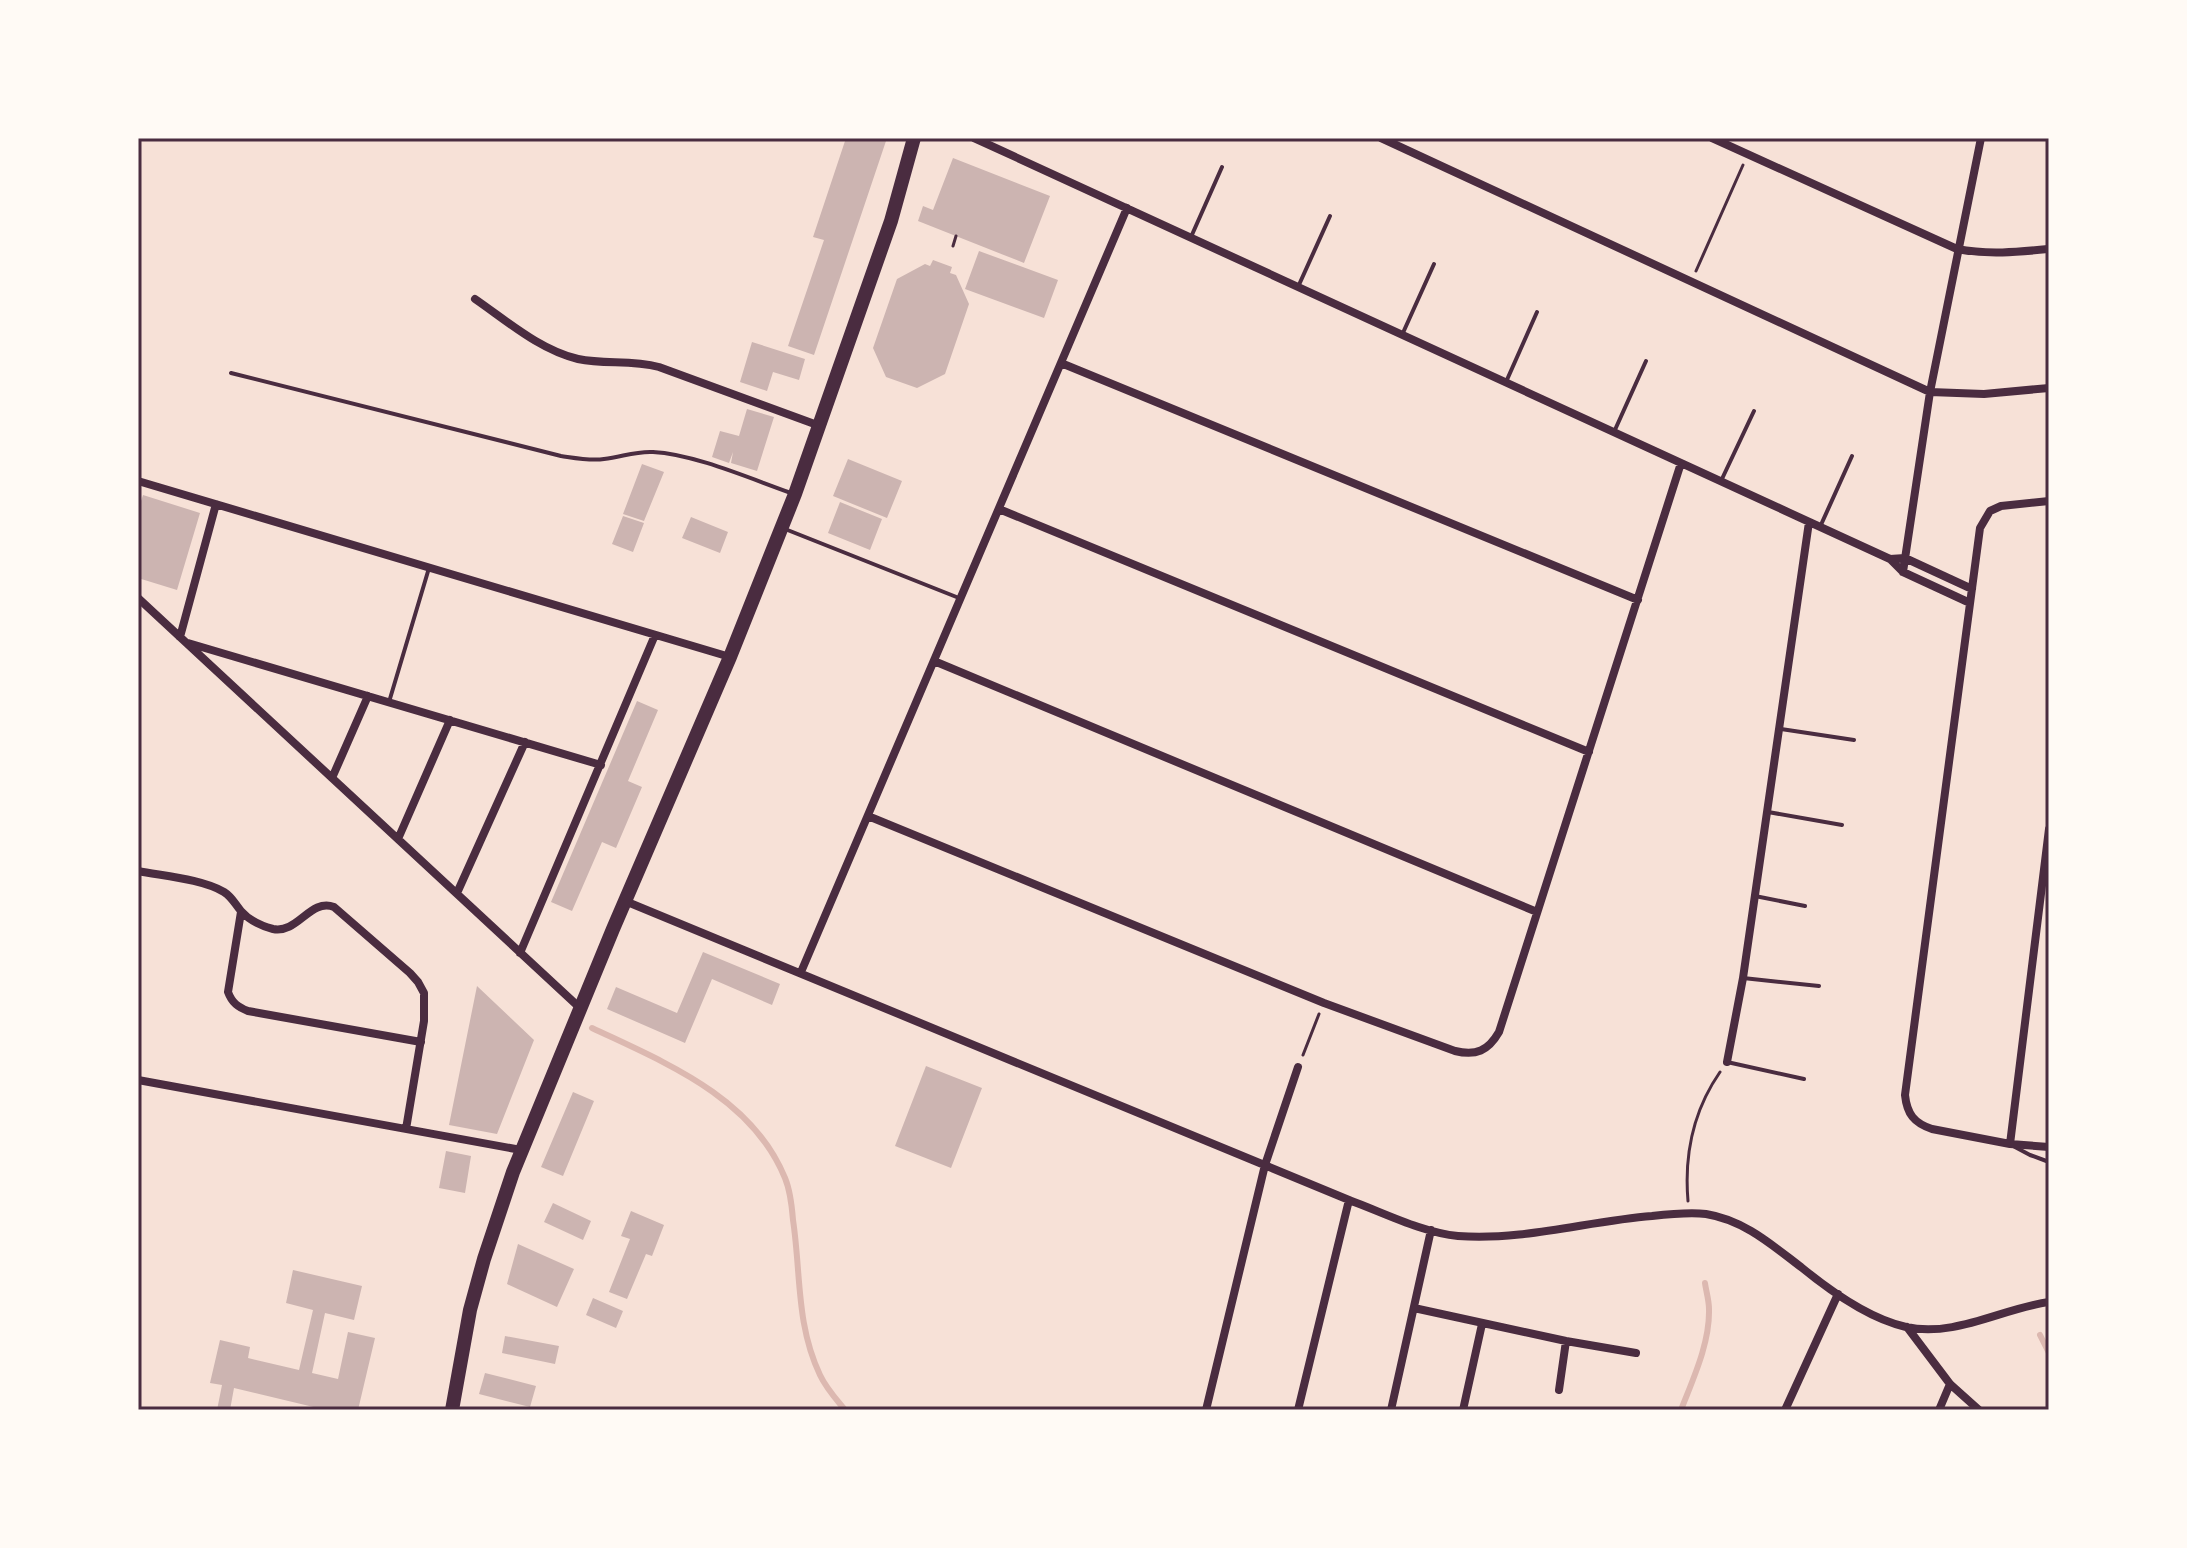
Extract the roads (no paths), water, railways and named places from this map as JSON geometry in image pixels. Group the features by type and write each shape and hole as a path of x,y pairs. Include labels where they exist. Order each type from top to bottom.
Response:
{"main road":[{"path":"452,1410 477,1285 521,1150 783,528 891,221 914,138"}],"street":[{"path":"974,138 1890,559 1903,572 1970,603"},
{"path":"1381,138 1930,392 1984,394 2049,388"},
{"path":"1712,138 1728,141 1748,154 1957,249 1997,254 2049,249"},
{"path":"1903,572 1930,392 1981,138"},
{"path":"801,972 1127,208"},
{"path":"475,299 550,349 576,359 639,362 659,367 820,426"},
{"path":"1061,363 1638,600"},
{"path":"868,816 1324,1003 1455,1051 1467,1054 1479,1052 1487,1048 1499,1032 1681,463"},
{"path":"138,481 730,657"},
{"path":"2049,501 2016,504 1990,511 1980,528 1905,1095 1906,1107 1920,1125 2010,1144 2049,1147"},
{"path":"183,640 216,504"},
{"path":"999,509 1589,752"},
{"path":"1727,1062 1743,978 1809,522"},
{"path":"1890,559 1905,558 1972,589"},
{"path":"138,598 580,1008"},
{"path":"520,953 655,635"},
{"path":"183,640 601,765"},
{"path":"934,661 1537,912"},
{"path":"332,778 368,696"},
{"path":"398,839 450,720"},
{"path":"457,893 525,742"},
{"path":"2010,1144 2049,829"},
{"path":"138,871 222,891 233,899 241,912 263,926 278,930 291,926 316,906 326,904 334,907 418,982 425,1004 406,1129"},
{"path":"625,901 1349,1200 1431,1230 1457,1236 1495,1236 1632,1217 1689,1213 1721,1218 1750,1230 1838,1294 1870,1312 1907,1327 1938,1329 2049,1302"},
{"path":"241,912 228,992 231,1001 240,1008 421,1042"},
{"path":"1206,1410 1265,1165 1298,1067"},
{"path":"138,1080 521,1150"},
{"path":"1298,1410 1349,1200"},
{"path":"1391,1410 1431,1230"},
{"path":"1785,1410 1838,1294"},
{"path":"1414,1308 1636,1353"},
{"path":"1463,1410 1482,1324"},
{"path":"1907,1327 1950,1384 1979,1410"},
{"path":"1559,1390 1566,1341"},
{"path":"1939,1410 1950,1384"}],"lane":[{"path":"1191,237 1222,167"},
{"path":"1298,287 1330,216"},
{"path":"1402,335 1434,264"},
{"path":"1506,382 1537,312"},
{"path":"1614,432 1646,361"},
{"path":"231,373 561,456 605,459 637,451 682,456 795,494"},
{"path":"1721,481 1754,411"},
{"path":"1820,527 1852,456"},
{"path":"783,528 960,599"},
{"path":"389,702 429,568"},
{"path":"1778,728 1854,740"},
{"path":"1766,811 1842,825"},
{"path":"1755,896 1805,906"},
{"path":"1743,978 1819,986"},
{"path":"1727,1062 1804,1079"},
{"path":"2010,1144 2049,1162"}],"waterway":[{"path":"592,1028 677,1069 704,1086 751,1125 770,1150 785,1178 789,1193 800,1299 812,1356 822,1380 845,1410"},
{"path":"1681,1410 1707,1335 1709,1309 1705,1283"},
{"path":"2040,1335 2049,1353"}]}
